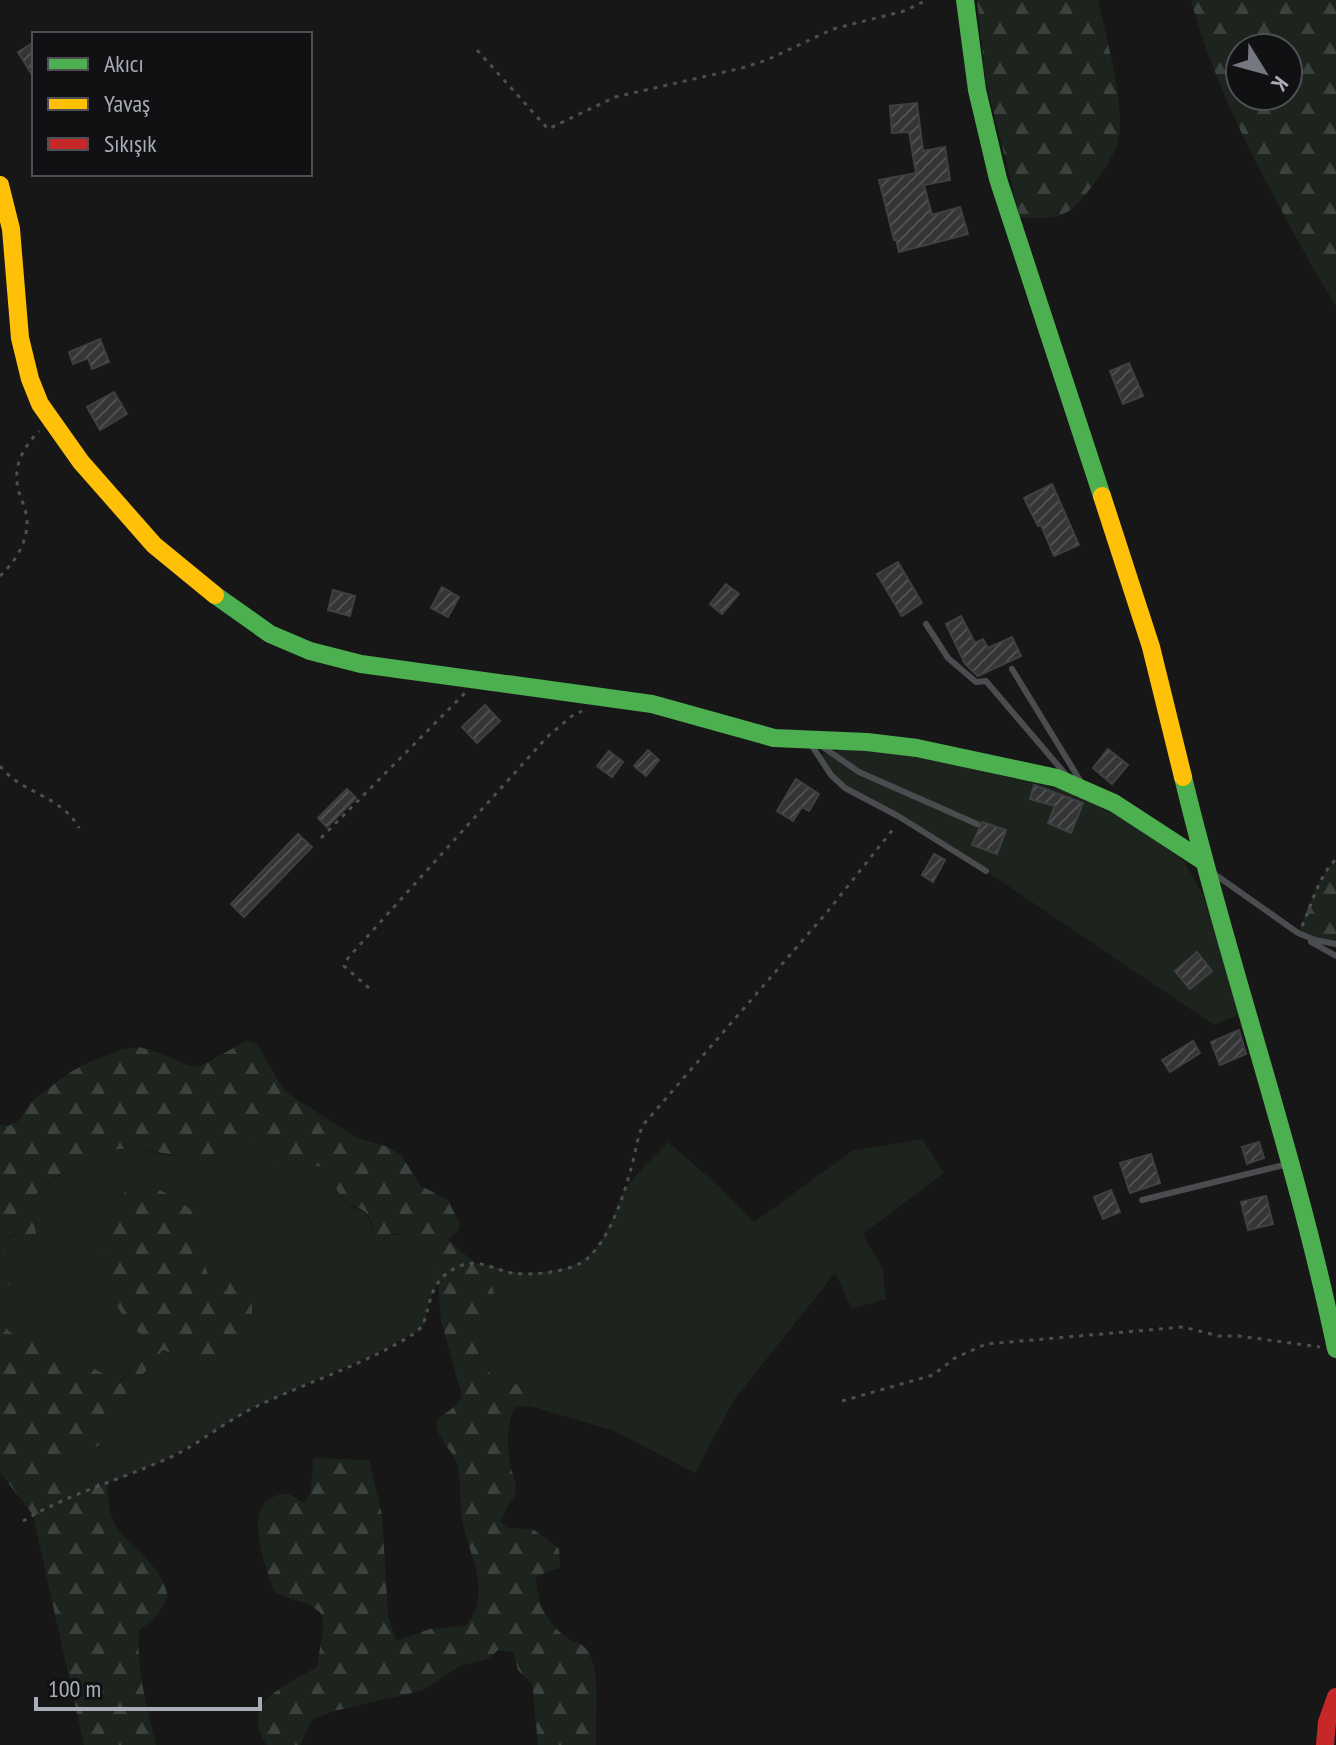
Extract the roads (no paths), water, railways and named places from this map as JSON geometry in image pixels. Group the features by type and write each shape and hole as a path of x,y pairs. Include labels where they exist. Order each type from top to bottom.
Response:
{"street":[{"path":"965,0 977,96 998,179 1151,647 1204,864 1317,1258 1336,1349"},
{"path":"0,185 11,229 20,338 40,404 81,462 154,545 244,618 270,634 332,658 652,704 764,736 867,742 953,754 1079,786 1114,803 1204,864"},
{"path":"1325,1745 1327,1722 1336,1697"}],"lane":[{"path":"926,624 959,669 976,682 986,681 1079,786"},
{"path":"1012,669 1079,786"},
{"path":"811,740 831,775 845,788 898,816 986,871"},
{"path":"811,740 859,772 977,824"},
{"path":"1204,864 1298,933 1336,956"},
{"path":"1298,933 1336,944"},
{"path":"1142,1200 1291,1163"}]}
